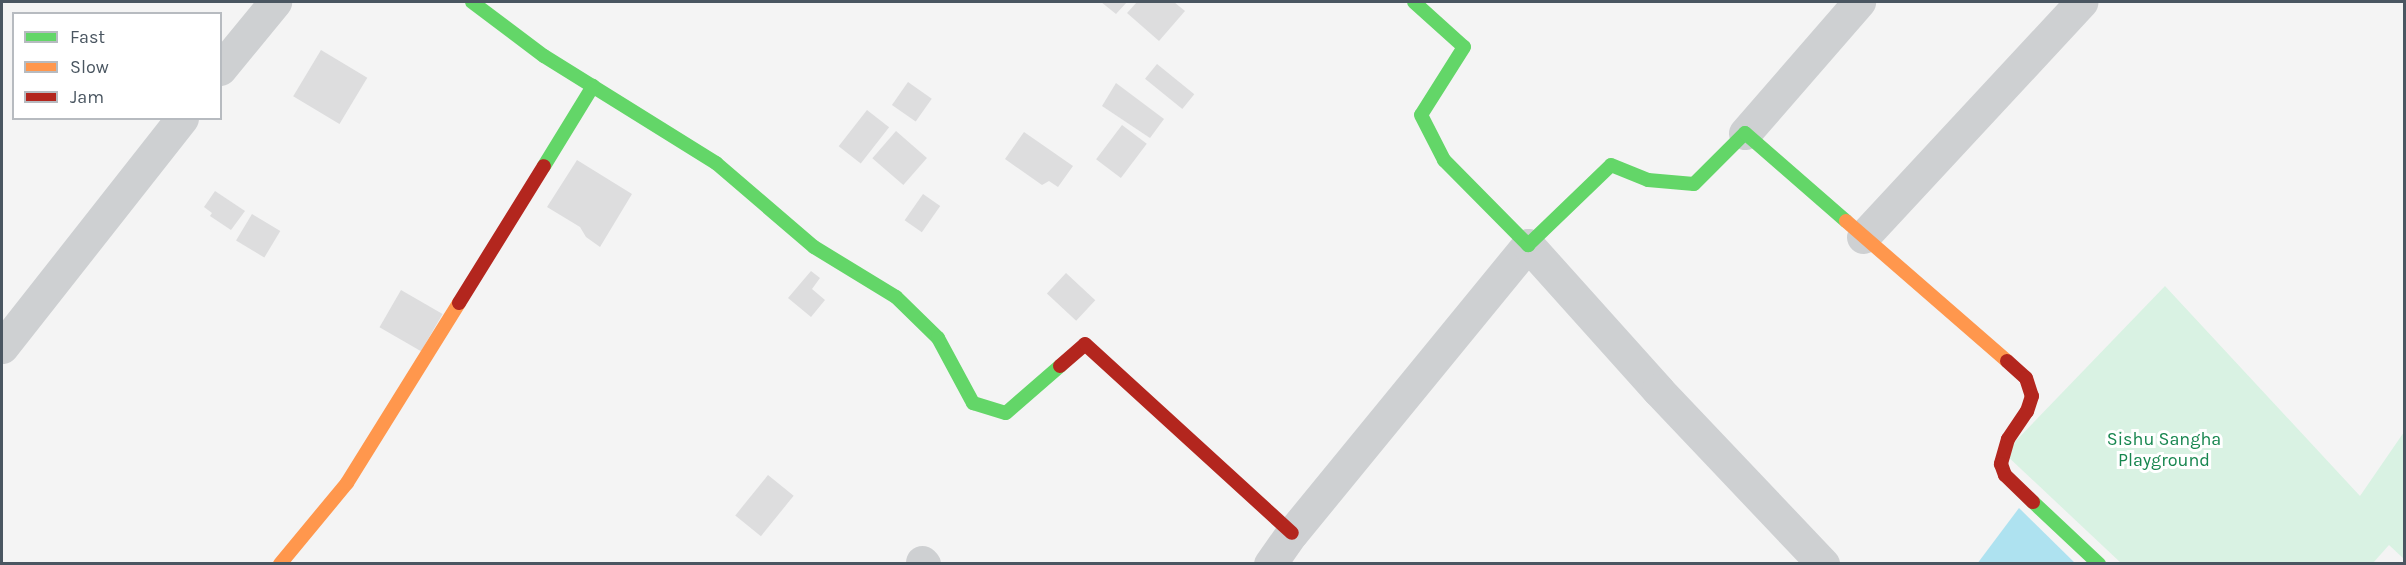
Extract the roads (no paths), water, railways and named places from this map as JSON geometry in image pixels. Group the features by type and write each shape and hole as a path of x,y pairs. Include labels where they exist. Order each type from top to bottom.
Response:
{"street":[{"path":"222,67 275,2"},
{"path":"472,2 544,56 716,163 814,247 896,297 938,338 973,403 1006,413 1085,344 1292,533"},
{"path":"1414,2 1464,47 1421,115 1444,160 1528,245 1658,390 1823,564"},
{"path":"1270,564 1292,533 1528,245 1611,165 1648,180 1694,184 1745,133 1859,2"},
{"path":"1863,237 2081,2"},
{"path":"280,564 347,483 593,86"},
{"path":"2,347 180,120"},
{"path":"1745,133 2026,378 2032,396 2026,411 2008,439 2002,455 2001,464 2005,475 2099,564"}],"water":[{"path":"2019,508 2076,564 1977,564"}],"park label":[{"name":"Sishu Sangha Playground","path":"2164,450"}]}
